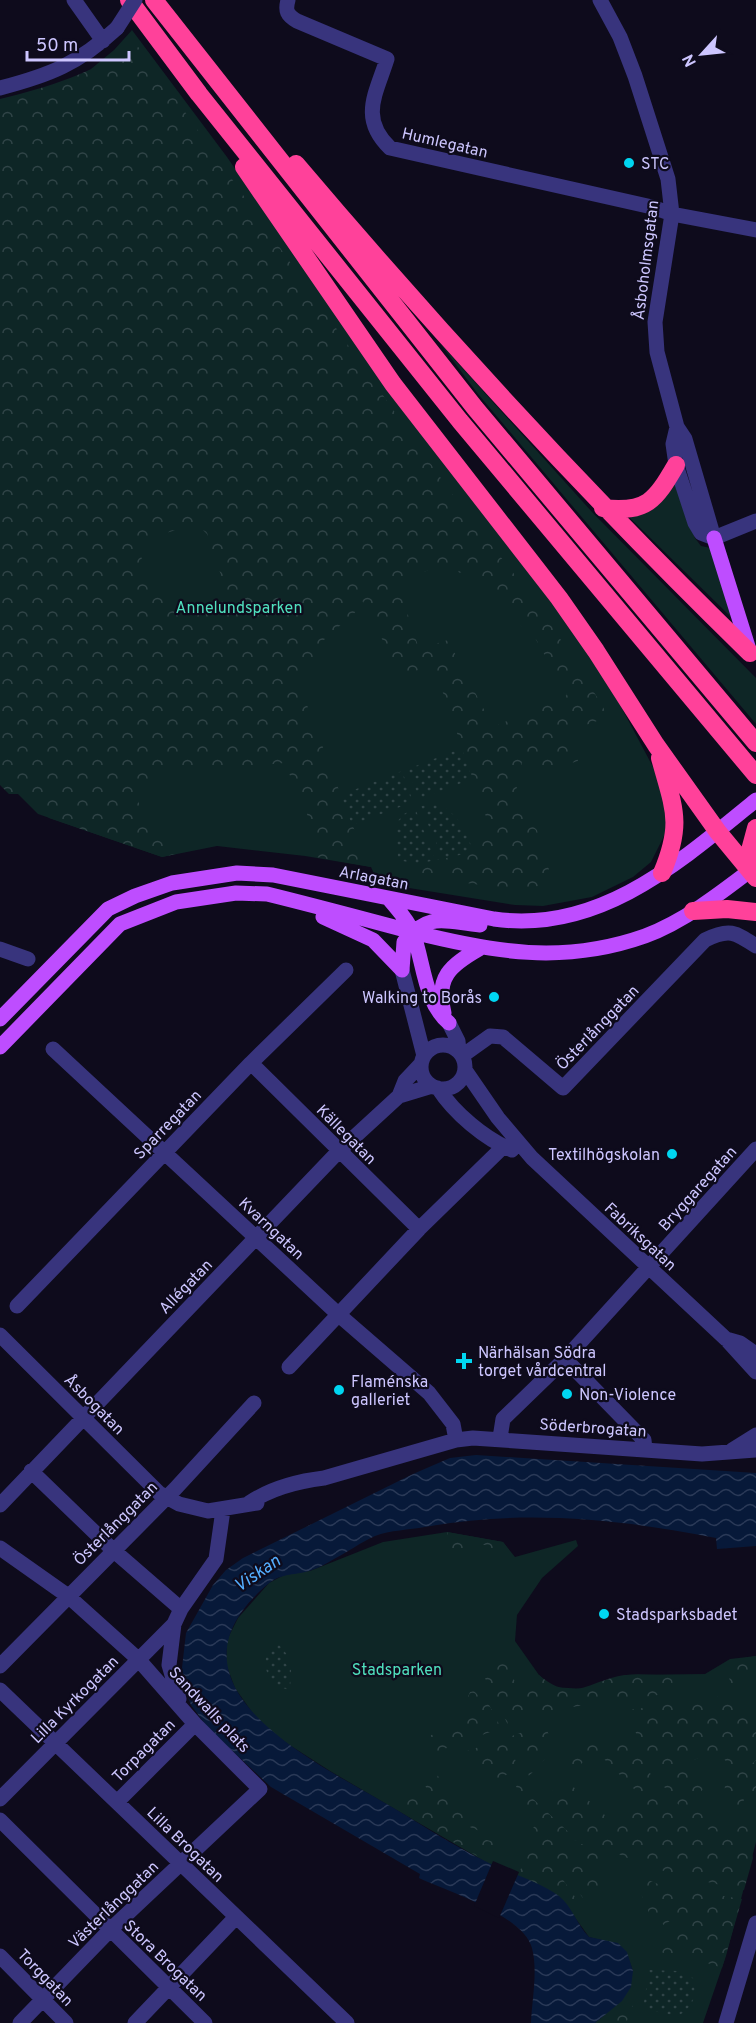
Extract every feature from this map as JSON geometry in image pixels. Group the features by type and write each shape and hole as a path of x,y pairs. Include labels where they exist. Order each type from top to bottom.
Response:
{"highway":[{"path":"129,0 199,94 460,421 751,769"},
{"path":"154,0 475,408 756,743"},
{"path":"205,67 289,156 366,247 603,508 753,656"},
{"path":"199,94 262,195 393,384 559,598 656,745 718,832 754,872"},
{"path":"603,508 631,510 650,503 676,465"},
{"path":"656,745 676,824 672,849 662,873"},
{"path":"754,872 749,854 756,828"},
{"path":"693,911 727,909 756,912"}],"main road":[{"path":"714,538 753,656"},
{"name":"Arlagatan","path":"0,1019 108,909 135,896 172,883 237,873 273,875 519,923 590,910 620,899 662,873 718,832 756,800"},
{"path":"0,1047 120,924 176,902 236,892 267,894 479,949 531,954 593,950 646,936 693,911 754,872"},
{"path":"388,899 404,916 412,932 432,1001 439,1015 449,1023"},
{"path":"292,900 314,914 373,940 402,970"},
{"path":"402,970 404,942 423,923 439,919 501,926 519,923"},
{"path":"449,1023 440,998 443,981 450,968 479,949"}],"street":[{"path":"74,0 102,41"},
{"path":"0,88 62,69 117,28 135,0"},
{"name":"Humlegatan","path":"288,0 286,9 288,15 297,21 387,59 370,113 373,127 390,147 644,205 672,214"},
{"name":"Åsboholmsgatan","path":"600,0 620,37 635,76 668,179 672,214 655,322 657,352 677,427 685,439 714,538"},
{"path":"672,214 756,230"},
{"name":"Åsboholmsgatan","path":"677,427 673,444 676,465 695,523 701,533 714,538"},
{"path":"714,538 756,521"},
{"name":"Österlånggatan","path":"462,1059 490,1036 503,1037 563,1088 705,940 720,932 735,932 756,946"},
{"path":"0,949 28,959"},
{"name":"Sparregatan","path":"17,1306 251,1063 346,970"},
{"path":"402,970 423,1060 424,1079 435,1087 455,1085 462,1059 440,1045 423,1060"},
{"name":"Fabriksgatan","path":"449,1023 458,1041 462,1059 492,1110 532,1158 726,1338 756,1372"},
{"name":"Kvarngatan","path":"53,1049 339,1315 429,1393 453,1424 456,1440"},
{"name":"Allégatan","path":"0,1505 82,1416 338,1152 399,1096 405,1082 423,1060"},
{"name":"Källegatan","path":"251,1063 338,1152 419,1229"},
{"name":"Fabriksgatan","path":"435,1087 456,1109 503,1147 532,1158"},
{"name":"Allégatan","path":"399,1096 435,1087"},
{"path":"289,1366 419,1229 503,1147"},
{"name":"Bryggaregatan","path":"500,1438 503,1419 565,1359 756,1149"},
{"name":"Åsbogatan","path":"0,1335 159,1493 166,1497 191,1508 223,1510 249,1503 260,1495 308,1480 324,1478"},
{"name":"Fabriksgatan","path":"726,1338 740,1343 756,1354"},
{"path":"565,1359 644,1440 645,1449"},
{"name":"Österlånggatan","path":"0,1666 166,1497 254,1403"},
{"path":"727,1453 756,1435"},
{"name":"Söderbrogatan","path":"324,1478 456,1440 500,1438 727,1453 756,1450"},
{"path":"31,1471 113,1550 181,1610"},
{"path":"182,1707 174,1688 169,1665 174,1624 181,1610 212,1569 216,1559 223,1510"},
{"name":"Sandwalls plats","path":"0,1548 68,1596 135,1657 195,1724 260,1789"},
{"name":"Lilla Kyrkogatan","path":"0,1799 135,1657 174,1624"},
{"name":"Lilla Brogatan","path":"0,1690 347,2023"},
{"name":"Torpagatan","path":"117,1802 195,1724"},
{"name":"Västerlånggatan","path":"20,2023 110,1930 260,1789"},
{"name":"Stora Brogatan","path":"0,1820 205,2023"},
{"path":"135,2023 236,1917"},
{"path":"726,2023 756,1923"},
{"name":"Torggatan","path":"0,1956 66,2023"}],"green space":[{"name":"Annelundsparken","path":"132,30 227,157 327,302 568,621 618,701 653,767 669,810 665,834 651,862 633,877 592,897 543,906 515,905 378,883 371,867 305,856 217,846 162,857 38,814 0,776 38,92 94,69 91,69 114,50"},
{"name":"Annelundsparken","path":"133,44 141,49 459,504 540,607 602,705 606,713 597,721 570,731 578,761 541,773 522,762 513,806 537,830 553,883 500,887 405,873 404,861 418,864 468,853 492,834 433,664 401,677 363,601 351,618 327,635 298,681 351,822 371,867 316,857 306,809 284,763 218,769 200,763 143,781 135,791 142,810 156,833 176,854 162,857 49,818 28,794 9,794 0,785 0,99 70,78","holes":["190,526 200,527 207,534 229,599 187,615 155,590 145,573 141,552 159,535","455,561 459,573 476,567 485,596 497,594 509,616 534,636 567,695 493,727 448,640 419,649 397,581"]},
{"path":"439,342 592,512 756,678 756,724 478,394"},
{"path":"676,481 695,538 701,546 711,548 731,617 630,518 665,498"},
{"path":"462,748 472,779 419,799 408,769"},
{"path":"402,771 413,802 352,825 341,795"},
{"path":"437,803 460,822 473,850 442,859 436,844 438,836 430,829 421,806"},
{"path":"415,808 435,860 418,864 398,860 396,823 404,814"},
{"name":"Stadsparken","path":"447,1532 503,1542 515,1557 576,1540 578,1546 542,1578 517,1615 515,1641 539,1675 552,1687 585,1689 625,1675 705,1674 730,1659 756,1656 756,1842 726,1956 703,2023 595,2023 605,2014 633,1971 626,1954 618,1945 589,1937 571,1912 288,1744 259,1722 235,1688 226,1664 227,1640 238,1618 269,1583 288,1573 310,1571 383,1542"},
{"path":"447,1532 503,1542 509,1550 494,1553 487,1545 470,1545 467,1548 468,1556 451,1559"},
{"path":"276,1641 289,1657 285,1663 291,1670 290,1690 275,1683 266,1670 267,1656"},
{"path":"756,1656 756,1677 730,1686 728,1661"},
{"path":"496,1661 507,1663 518,1689 530,1685 539,1675 551,1684 573,1689 614,1677 637,1674 673,1675 672,1693 558,1709 508,1725 480,1668"},
{"path":"474,1691 482,1699 485,1697 501,1728 436,1752 432,1751 428,1736 465,1725 471,1713 467,1699 470,1692"},
{"path":"730,1695 756,1729 756,1751 751,1758 729,1769 725,1760 713,1753 656,1773 628,1717 629,1710"},
{"path":"544,1724 555,1748 529,1776 512,1736"},
{"path":"506,1738 531,1797 577,1840 563,1841 549,1850 531,1840 531,1830 539,1822 521,1797 510,1773 492,1782 480,1773 482,1760 476,1752 445,1762 443,1759"},
{"path":"611,1738 629,1746 639,1754 671,1809 695,1833 704,1837 723,1838 733,1834 741,1825 747,1827 752,1835 750,1843 753,1858 744,1890 659,1870 634,1861 586,1836 563,1819 540,1797 569,1783 616,1825 641,1796 601,1756 589,1756 574,1771 564,1759 586,1742"},
{"path":"756,1760 756,1800 749,1799 745,1794 742,1809 739,1809 736,1802 732,1805 726,1795 726,1780 728,1776 750,1766"},
{"path":"696,1765 695,1772 703,1789 691,1806 718,1820 735,1819 727,1829 717,1832 694,1820 683,1810 659,1779"},
{"path":"423,1768 435,1773 487,1833 465,1825 443,1811 428,1792"},
{"path":"410,1777 436,1812 451,1825 479,1838 500,1843 491,1864 406,1815 405,1809 394,1798 403,1791"},
{"path":"582,1844 601,1856 597,1896 585,1901 552,1855"},
{"path":"531,1850 541,1852 547,1857 580,1904 569,1908 561,1897 518,1874"},
{"path":"633,1874 663,1886 742,1899 722,1968 683,1955 667,1961 658,1944 680,1926 674,1918 664,1925 650,1915"},
{"path":"649,1970 677,1971 693,1978 695,1990 688,2008 678,2016 643,2009"},
{"path":"622,2001 632,2005 633,2008 626,2023 595,2023"}],"water":[{"name":"Viskan","path":"476,1455 756,1473 756,1546 717,1549 716,1538 607,1521 571,1519 498,1518 381,1534 317,1568 279,1578 268,1584 237,1619 227,1652 233,1683 252,1711 280,1737 312,1760 461,1848 551,1891 567,1905 589,1937 618,1943 627,1952 633,1971 631,1987 622,2001 595,2023 531,2023 535,1976 534,1957 526,1936 515,1925 483,1906 419,1878 420,1874 271,1787 208,1728 191,1705 185,1690 182,1668 186,1633 213,1585 226,1570 243,1558 413,1474 450,1458"}],"pier":[{"path":"493,1861 519,1872 499,1918 474,1906"}],"place":[{"name":"STC","path":"629,163"},
{"name":"Walking to Borås","path":"494,997"},
{"name":"Textilhögskolan","path":"672,1154"},
{"name":"Närhälsan Södra torget vårdcentral","path":"464,1361"},
{"name":"Flaménska galleriet","path":"339,1390"},
{"name":"Non-Violence","path":"567,1394"},
{"name":"Stadsparksbadet","path":"604,1614"}]}
